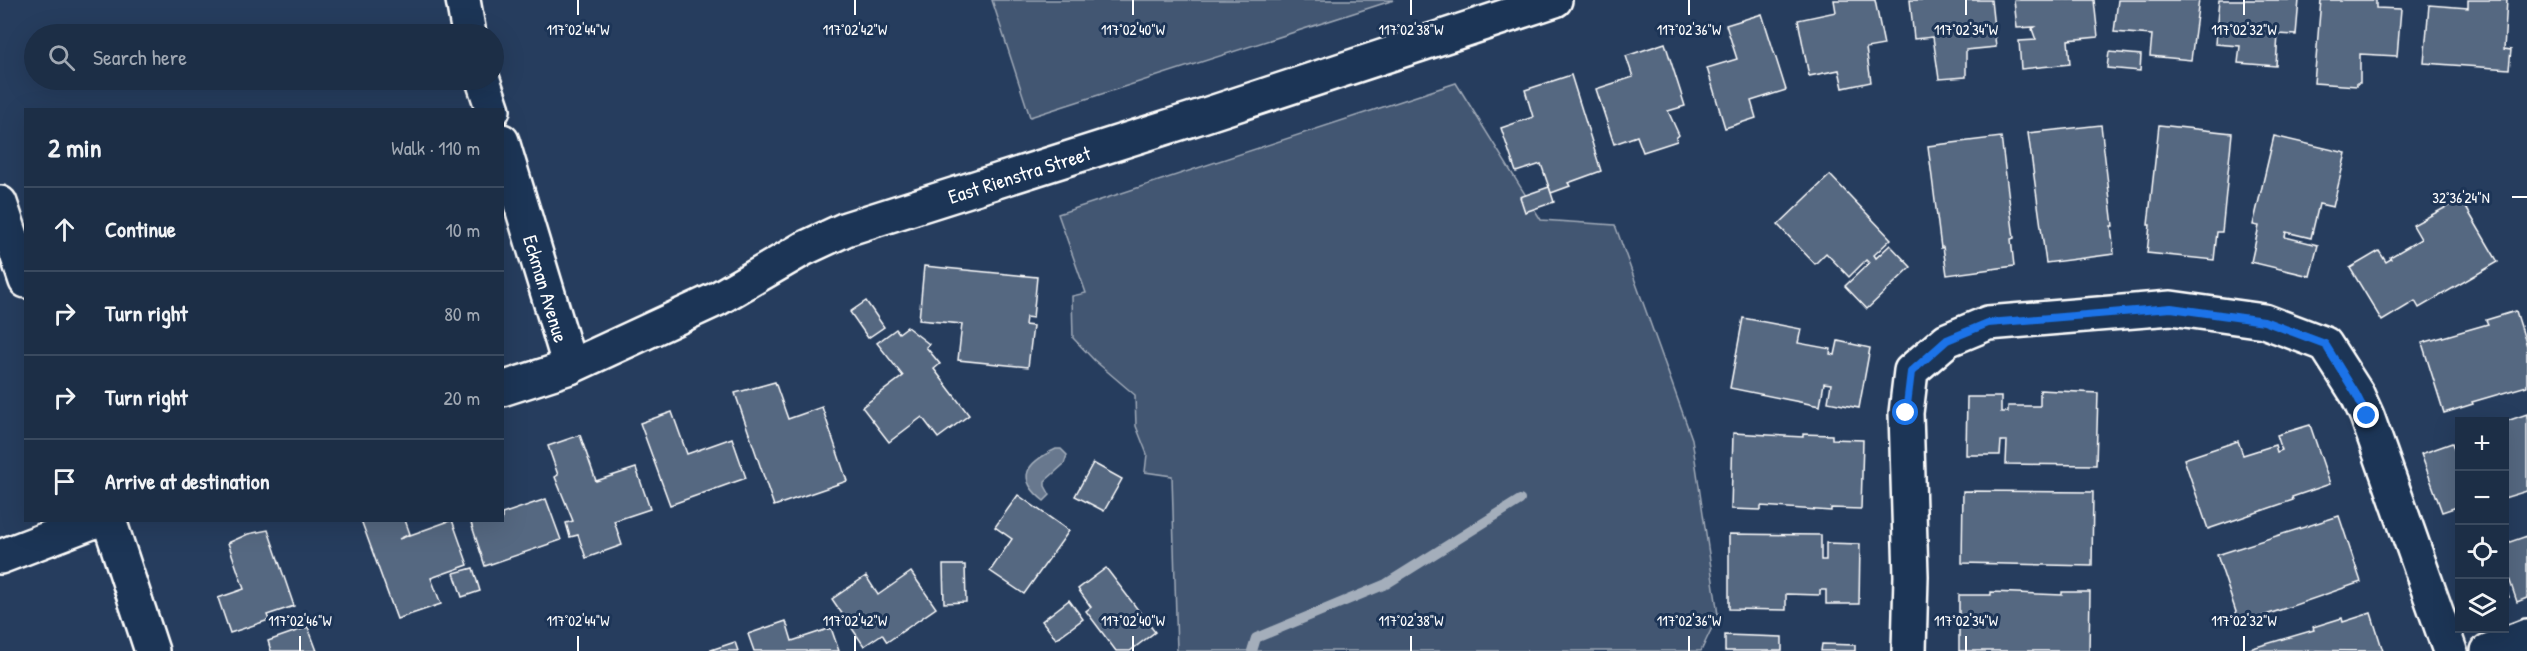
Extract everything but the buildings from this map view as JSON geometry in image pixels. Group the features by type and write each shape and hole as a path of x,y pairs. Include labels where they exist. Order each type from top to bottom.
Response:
{"street":[{"path":"463,0 467,24"},
{"name":"East Rienstra Street","path":"504,388 570,367 717,299 803,249 846,229 1202,116 1555,0"},
{"path":"486,90 492,108"},
{"name":"Eckman Avenue","path":"504,148 570,367"},
{"path":"0,203 24,275"},
{"path":"1909,651 1911,576 1906,413 1911,372 1947,340 1988,323 2171,308 2264,321 2325,344 2367,416 2450,651"},
{"path":"0,557 93,522"},
{"path":"110,522 152,651"},
{"path":"2488,651 2527,636"}],"shaded area":[{"path":"992,0 1394,0 1030,117"},
{"path":"1456,83 1541,220 1615,225 1692,439 1718,615 1701,651 1177,651 1172,476 1145,472 1147,454 1136,426 1135,395 1094,360 1073,338 1072,296 1086,293 1058,214"},
{"path":"1056,449 1061,449 1067,455 1064,464 1045,481 1050,495 1044,501 1029,485 1028,472 1037,460"}],"waterway":[{"path":"1252,651 1256,638 1386,584 1520,500"}],"route":[{"path":"1906,413 1911,372 1947,340 1988,323 2171,308 2264,321 2325,344 2367,416"}]}
